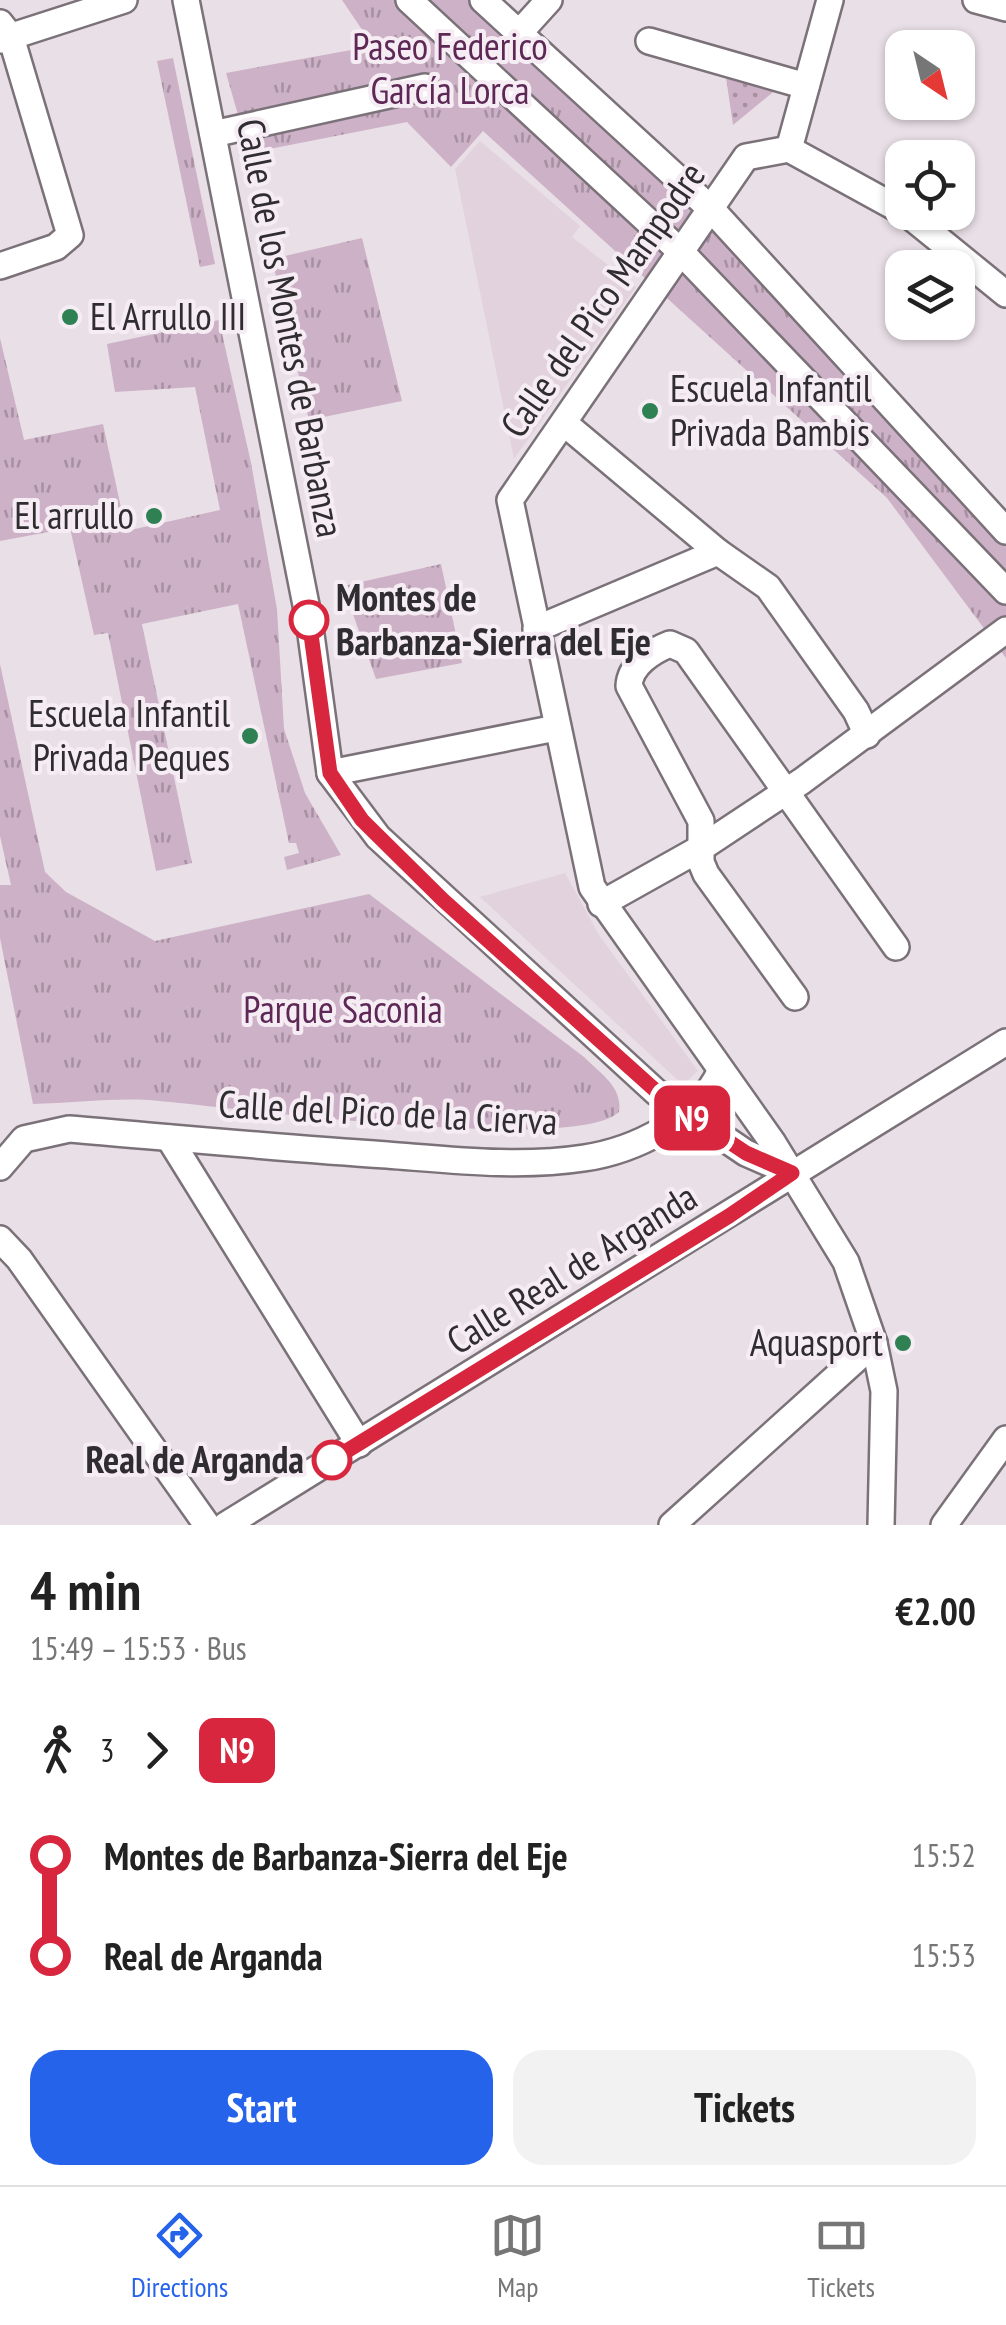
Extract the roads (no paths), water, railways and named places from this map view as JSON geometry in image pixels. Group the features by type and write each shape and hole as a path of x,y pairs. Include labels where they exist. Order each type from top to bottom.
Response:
{"street":[{"path":"0,266 56,247 70,236 4,34 124,0"},
{"name":"Calle de los Montes de Barbanza","path":"186,0 309,620 330,773 362,820 443,900 684,1113 746,1153 792,1173"},
{"path":"409,0 681,252 1006,592"},
{"path":"483,0 712,210 1006,532"},
{"path":"520,32 549,0"},
{"path":"830,0 788,149 885,202"},
{"path":"976,0 1006,8"},
{"path":"649,40 806,86"},
{"path":"213,134 425,87"},
{"name":"Calle del Pico Mampodre","path":"536,629 510,500 746,157 788,149"},
{"path":"926,230 1006,294"},
{"path":"564,423 718,552 768,587 856,711 867,736"},
{"path":"718,552 536,629 585,869 601,904 792,1173 839,1247 874,1343 884,1390 882,1525"},
{"path":"601,904 700,848 787,791 867,736 1006,630"},
{"path":"795,997 706,874 700,848 702,821 629,686 635,666 661,647 670,644 686,651 896,948"},
{"path":"330,773 556,728"},
{"name":"Calle Real de Arganda","path":"226,1525 1006,1042"},
{"name":"Calle del Pico de la Cierva","path":"0,1167 24,1140 69,1129 465,1162 584,1158 626,1148 684,1113 714,1086 720,1072"},
{"path":"169,1138 359,1444"},
{"path":"0,1239 207,1525"},
{"path":"672,1525 874,1343"},
{"path":"944,1525 1006,1439"}],"place":[{"name":"El Arrullo III","path":"70,317"},
{"name":"Escuela Infantil Privada Bambis","path":"650,411"},
{"name":"El arrullo","path":"154,516"},
{"name":"Montes de Barbanza-Sierra del Eje","path":"309,620"},
{"name":"Escuela Infantil Privada Peques","path":"250,736"},
{"name":"Aquasport","path":"903,1343"},
{"name":"Real de Arganda","path":"332,1460"}],"park label":[{"name":"Paseo Federico García Lorca","path":"450,68"},
{"name":"Parque Saconia","path":"343,1010"}]}
